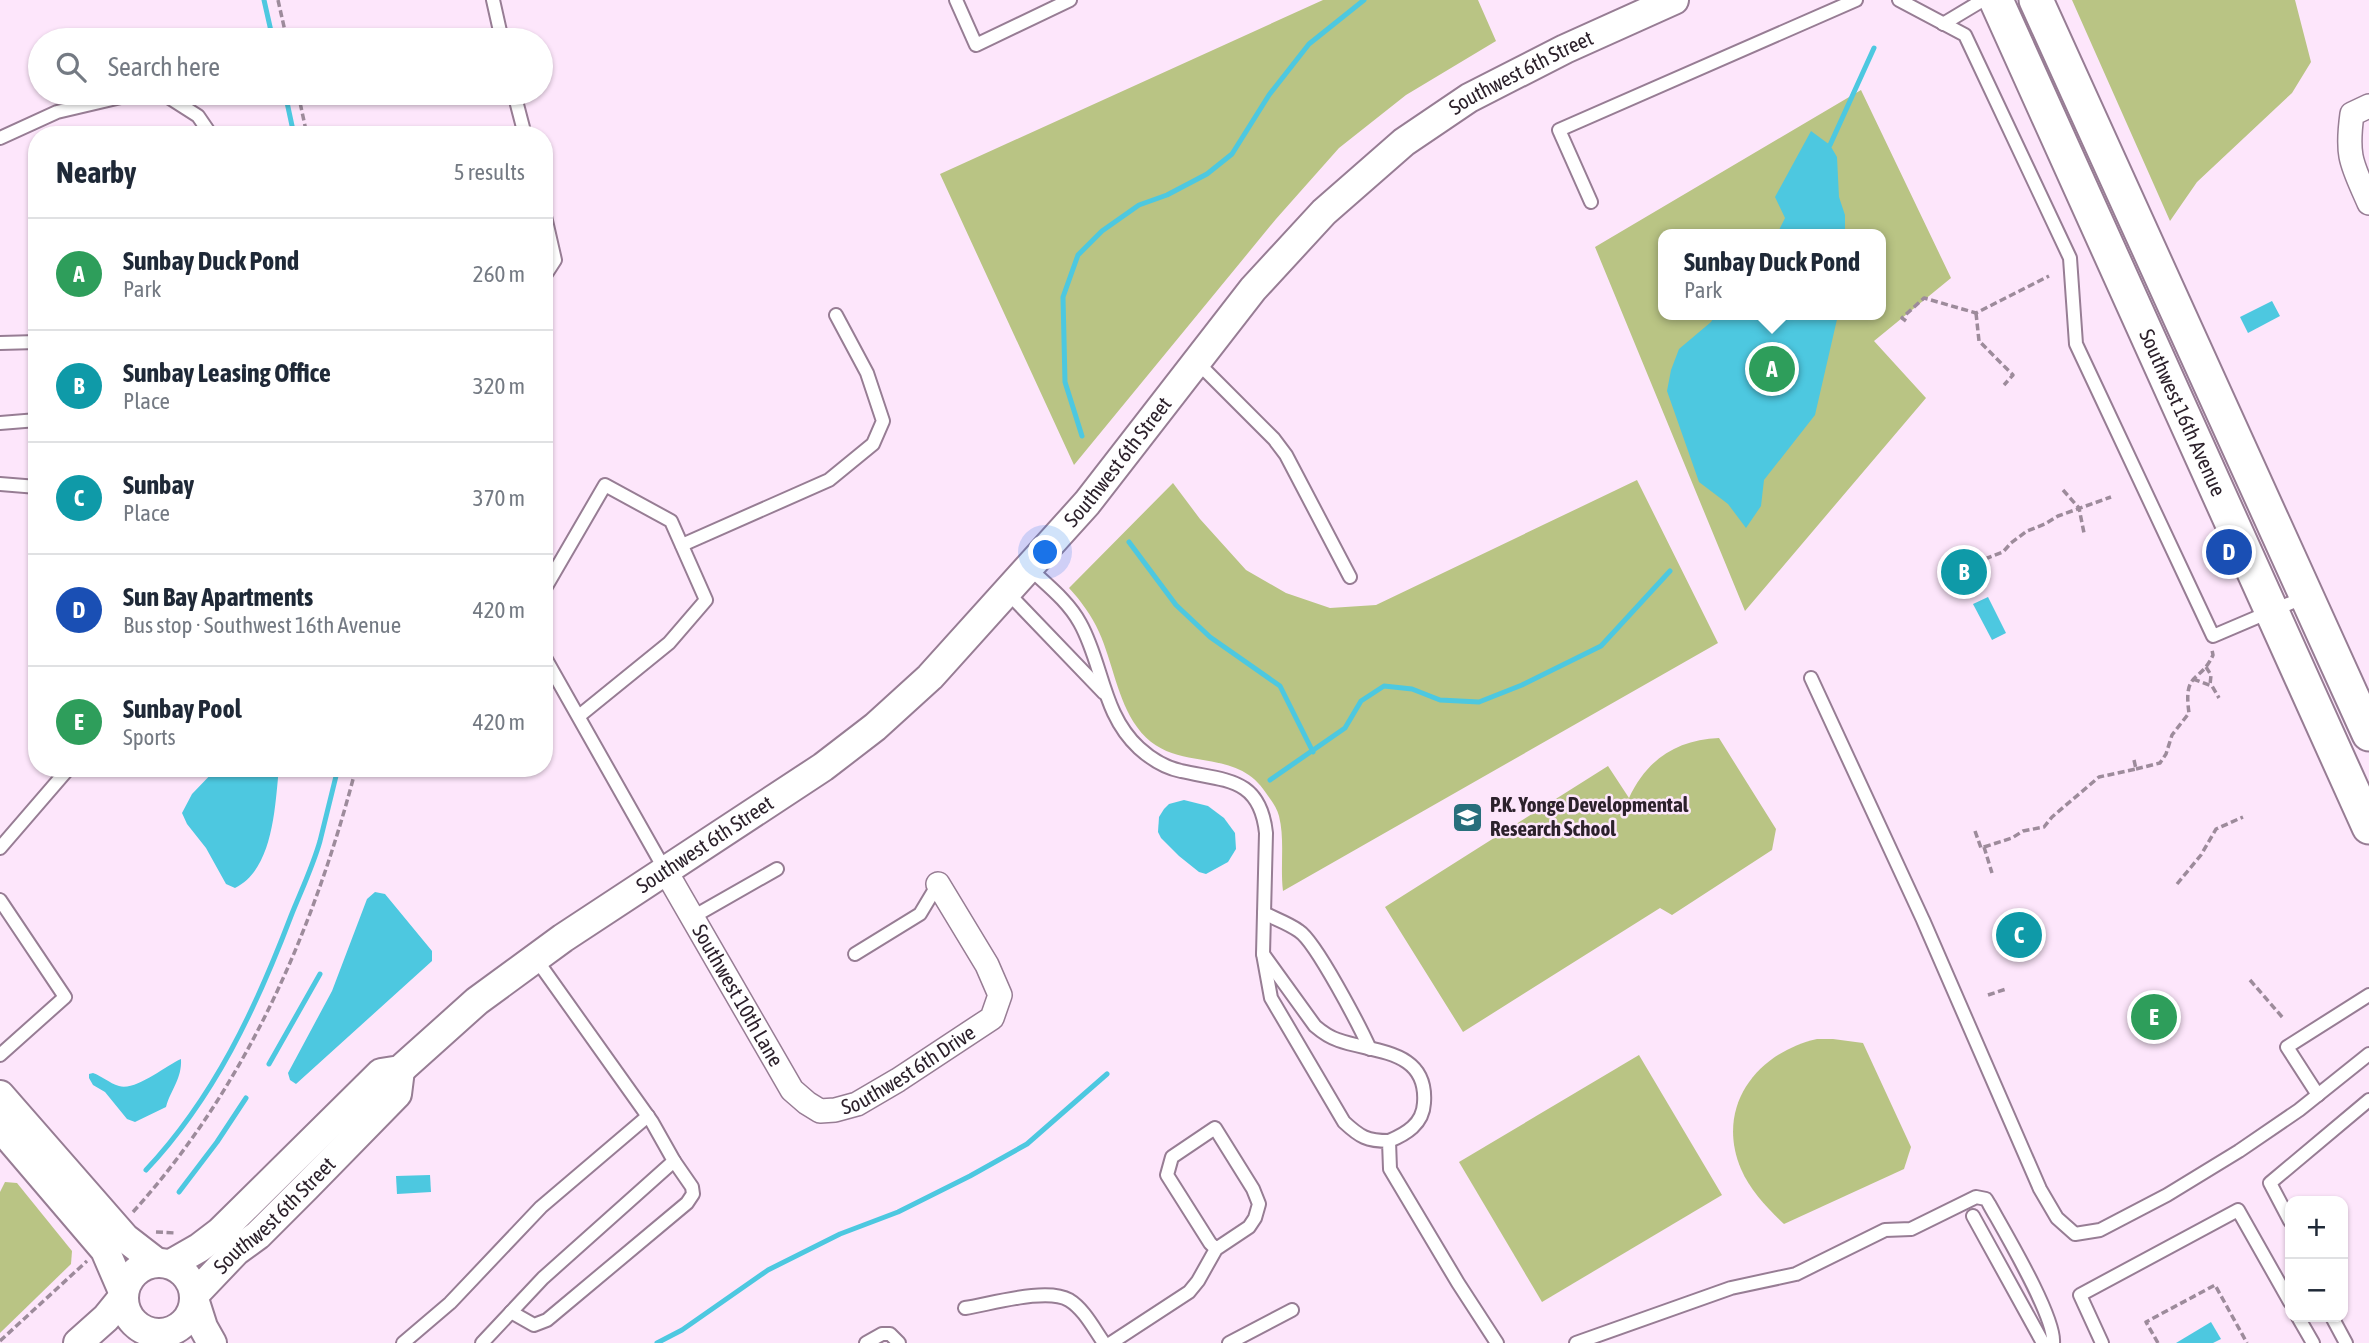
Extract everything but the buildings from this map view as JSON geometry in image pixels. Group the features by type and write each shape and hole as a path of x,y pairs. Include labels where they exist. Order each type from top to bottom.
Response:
{"main road":[{"name":"Southwest 16th Avenue","path":"1996,0 2369,827"},
{"name":"Southwest 16th Avenue","path":"2036,0 2369,734"}],"street":[{"name":"Southwest 6th Street","path":"163,1263 199,1248 220,1232 381,1073 400,1070 477,1001 665,870 823,767 875,727 930,677 1087,503 1253,289 1324,212 1404,142 1469,98 1564,49 1674,0"},
{"path":"2369,106 2352,114 2349,139 2349,158 2369,203"},
{"name":"Southwest 10th Lane","path":"665,870 792,1090 820,1111"},
{"name":"Southwest 6th Drive","path":"820,1111 857,1104 992,1018 1000,995 987,965 938,884"},
{"name":"Southwest 6th Street","path":"195,1298 236,1251 258,1235 397,1094 400,1070"},
{"path":"3,1112 125,1238 187,1276 203,1327 212,1343"},
{"path":"3,1112 105,1250 124,1295 127,1313 150,1338 179,1327 187,1319 195,1298"},
{"path":"78,1343 106,1318 124,1295 131,1276 146,1265 163,1263"}],"lane":[{"path":"494,0 500,28"},
{"path":"956,0 976,45 1070,0"},
{"path":"1591,202 1559,130 1856,0"},
{"path":"1899,0 1965,35 2070,258 2076,344 2213,636 2307,596"},
{"path":"1943,24 1983,0"},
{"path":"0,138 57,112 87,105"},
{"path":"181,105 198,116 205,126"},
{"path":"517,105 523,126"},
{"path":"682,545 829,480 873,444 883,421 867,373 836,315"},
{"path":"0,343 28,342"},
{"path":"1197,362 1275,439 1350,577"},
{"path":"0,423 28,421"},
{"path":"0,484 28,486"},
{"path":"553,575 605,485 671,521 706,600 669,643 579,716"},
{"path":"1029,568 1063,600 1080,624 1100,673 1104,693 1128,736 1151,757 1178,771 1230,780 1254,796 1260,807 1266,833 1263,954 1271,998 1345,1122 1359,1136 1375,1141 1389,1141 1406,1134 1419,1120 1424,1108 1425,1092 1414,1067 1393,1054 1336,1040 1315,1026 1263,954"},
{"path":"1007,592 1104,693"},
{"path":"553,671 665,870"},
{"path":"1811,678 1923,920 2040,1189 2057,1218 2075,1234 2100,1230 2167,1195 2239,1151 2318,1095 2369,1054"},
{"path":"0,848 61,777"},
{"path":"691,919 777,869"},
{"path":"855,954 920,914 938,884"},
{"path":"0,900 65,997 0,1055"},
{"path":"1264,913 1301,931 1314,948 1370,1049"},
{"path":"510,1312 534,1325 547,1320 687,1203 693,1194 692,1187 648,1116 536,959"},
{"path":"2318,1095 2287,1047 2369,995"},
{"path":"2285,1212 2270,1183 2369,1100"},
{"path":"403,1343 450,1303 541,1207 648,1116"},
{"path":"1111,1343 1189,1292 1216,1249 1249,1227 1255,1218 1259,1204 1253,1189 1215,1128 1172,1157 1167,1175 1216,1249"},
{"path":"1389,1141 1390,1169 1497,1343"},
{"path":"482,1343 543,1278 674,1161"},
{"path":"1576,1343 1731,1288 1796,1274 1885,1230 1911,1229 1976,1196 1986,1199 1996,1216 2047,1314 2054,1334 2053,1343"},
{"path":"2102,1343 2080,1295 2238,1210 2285,1293"},
{"path":"1973,1216 2043,1343"},
{"path":"965,1308 1056,1295 1069,1300 1081,1310 1104,1343"},
{"path":"1229,1343 1292,1310"},
{"path":"2301,1322 2313,1343"},
{"path":"2335,1322 2346,1343"},
{"path":"866,1343 882,1334 890,1334 899,1343"}],"path":[{"path":"278,0 284,28"},
{"path":"301,105 305,126"},
{"path":"1906,321 1902,318 1924,298 1976,313 2049,276"},
{"path":"1976,313 1979,341 2013,375 2004,385"},
{"path":"2063,490 2079,508 2084,533"},
{"path":"1985,559 2003,552 2011,542 2027,531 2079,508 2111,498"},
{"path":"1975,831 1981,848 2012,838 2023,831 2044,827 2099,777 2160,763 2172,735 2189,713 2189,684 2206,667 2213,655 2211,648"},
{"path":"2206,667 2211,675 2210,685"},
{"path":"2193,679 2210,685 2219,698"},
{"path":"2134,760 2136,769"},
{"path":"138,1219 132,1213 158,1185 208,1115 270,1010 314,906 341,827 354,777"},
{"path":"2177,884 2201,855 2216,829 2243,817"},
{"path":"1984,847 1992,873"},
{"path":"2250,980 2283,1018"},
{"path":"1988,995 2006,989"},
{"path":"150,1229 169,1234 187,1230"},
{"path":"0,1341 90,1259"},
{"path":"2158,1343 2146,1322 2215,1285 2247,1343"}],"green space":[{"path":"1323,0 1478,0 1496,41 1406,95 1339,148 1276,219 1074,465 940,174"},
{"path":"2072,0 2295,0 2311,62 2292,93 2197,182 2170,221"},
{"path":"1861,90 1951,278 1874,341 1926,398 1745,611 1595,247"},
{"path":"1637,480 1718,643 1283,891 1281,825 1270,798 1253,778 1237,769 1185,757 1151,742 1130,716 1096,626 1069,588 1173,483 1200,519 1246,570 1286,593 1330,608 1376,605"},
{"path":"1719,738 1776,829 1772,850 1672,915 1660,908 1463,1032 1385,907 1608,766 1629,798 1645,772 1665,754 1690,743"},
{"path":"1817,1039 1863,1043 1911,1147 1904,1169 1784,1224 1771,1212 1745,1177 1734,1146 1733,1124 1746,1086 1759,1070 1776,1056"},
{"path":"1639,1055 1722,1195 1542,1302 1459,1162"},
{"path":"5,1182 17,1183 72,1251 71,1264 0,1333 0,1192"}],"water":[{"path":"1811,131 1830,145 1837,157 1839,197 1845,215 1845,229 1780,229 1785,218 1775,197"},
{"path":"2272,301 2280,316 2248,333 2240,317"},
{"path":"1837,320 1815,415 1764,480 1761,506 1746,528 1728,504 1699,482 1667,391 1679,349 1711,322"},
{"path":"1988,597 2006,633 1992,640 1973,604"},
{"path":"208,777 278,777 274,817 265,851 248,879 235,888 226,884 206,848 187,824 182,813 192,794"},
{"path":"1184,800 1208,806 1224,818 1235,833 1236,849 1228,862 1206,874 1199,872 1179,856 1158,832 1159,817 1164,809 1169,804"},
{"path":"375,892 385,894 432,951 432,961 296,1084 290,1080 288,1073 332,991 367,899"},
{"path":"2159,1002 2171,1006 2173,1014 2160,1027 2142,1031 2137,1026 2138,1016 2153,1011"},
{"path":"181,1059 178,1078 166,1107 135,1122 127,1119 105,1092 93,1085 89,1078 89,1074 93,1073 115,1085 126,1087 142,1082"},
{"path":"430,1175 431,1192 397,1194 396,1176"},
{"path":"2211,1322 2221,1339 2213,1343 2176,1343"}],"waterway":[{"path":"264,0 270,28"},
{"path":"1082,436 1065,382 1063,297 1078,255 1102,231 1139,205 1167,195 1207,174 1232,154 1269,95 1309,44 1364,0"},
{"path":"1830,145 1874,48"},
{"path":"288,105 292,126"},
{"path":"1129,542 1176,605 1210,637 1280,686 1313,752"},
{"path":"1270,780 1345,728 1361,701 1384,686 1412,689 1440,700 1479,702 1522,685 1601,646 1670,571"},
{"path":"146,1170 170,1142 213,1082 248,1018 314,860 336,777"},
{"path":"269,1064 320,974"},
{"path":"657,1343 682,1330 768,1270 840,1234 898,1212 1027,1144 1107,1074"},
{"path":"179,1192 246,1098"}],"place":[{"name":"Sunbay Duck Pond","path":"1772,369"},
{"name":"Sun Bay Apartments","path":"2229,552"},
{"name":"Sunbay Leasing Office","path":"1964,572"},
{"name":"P.K. Yonge Developmental Research School","path":"1467,817"},
{"name":"Sunbay","path":"2019,935"},
{"name":"Sunbay Pool","path":"2154,1017"}]}
